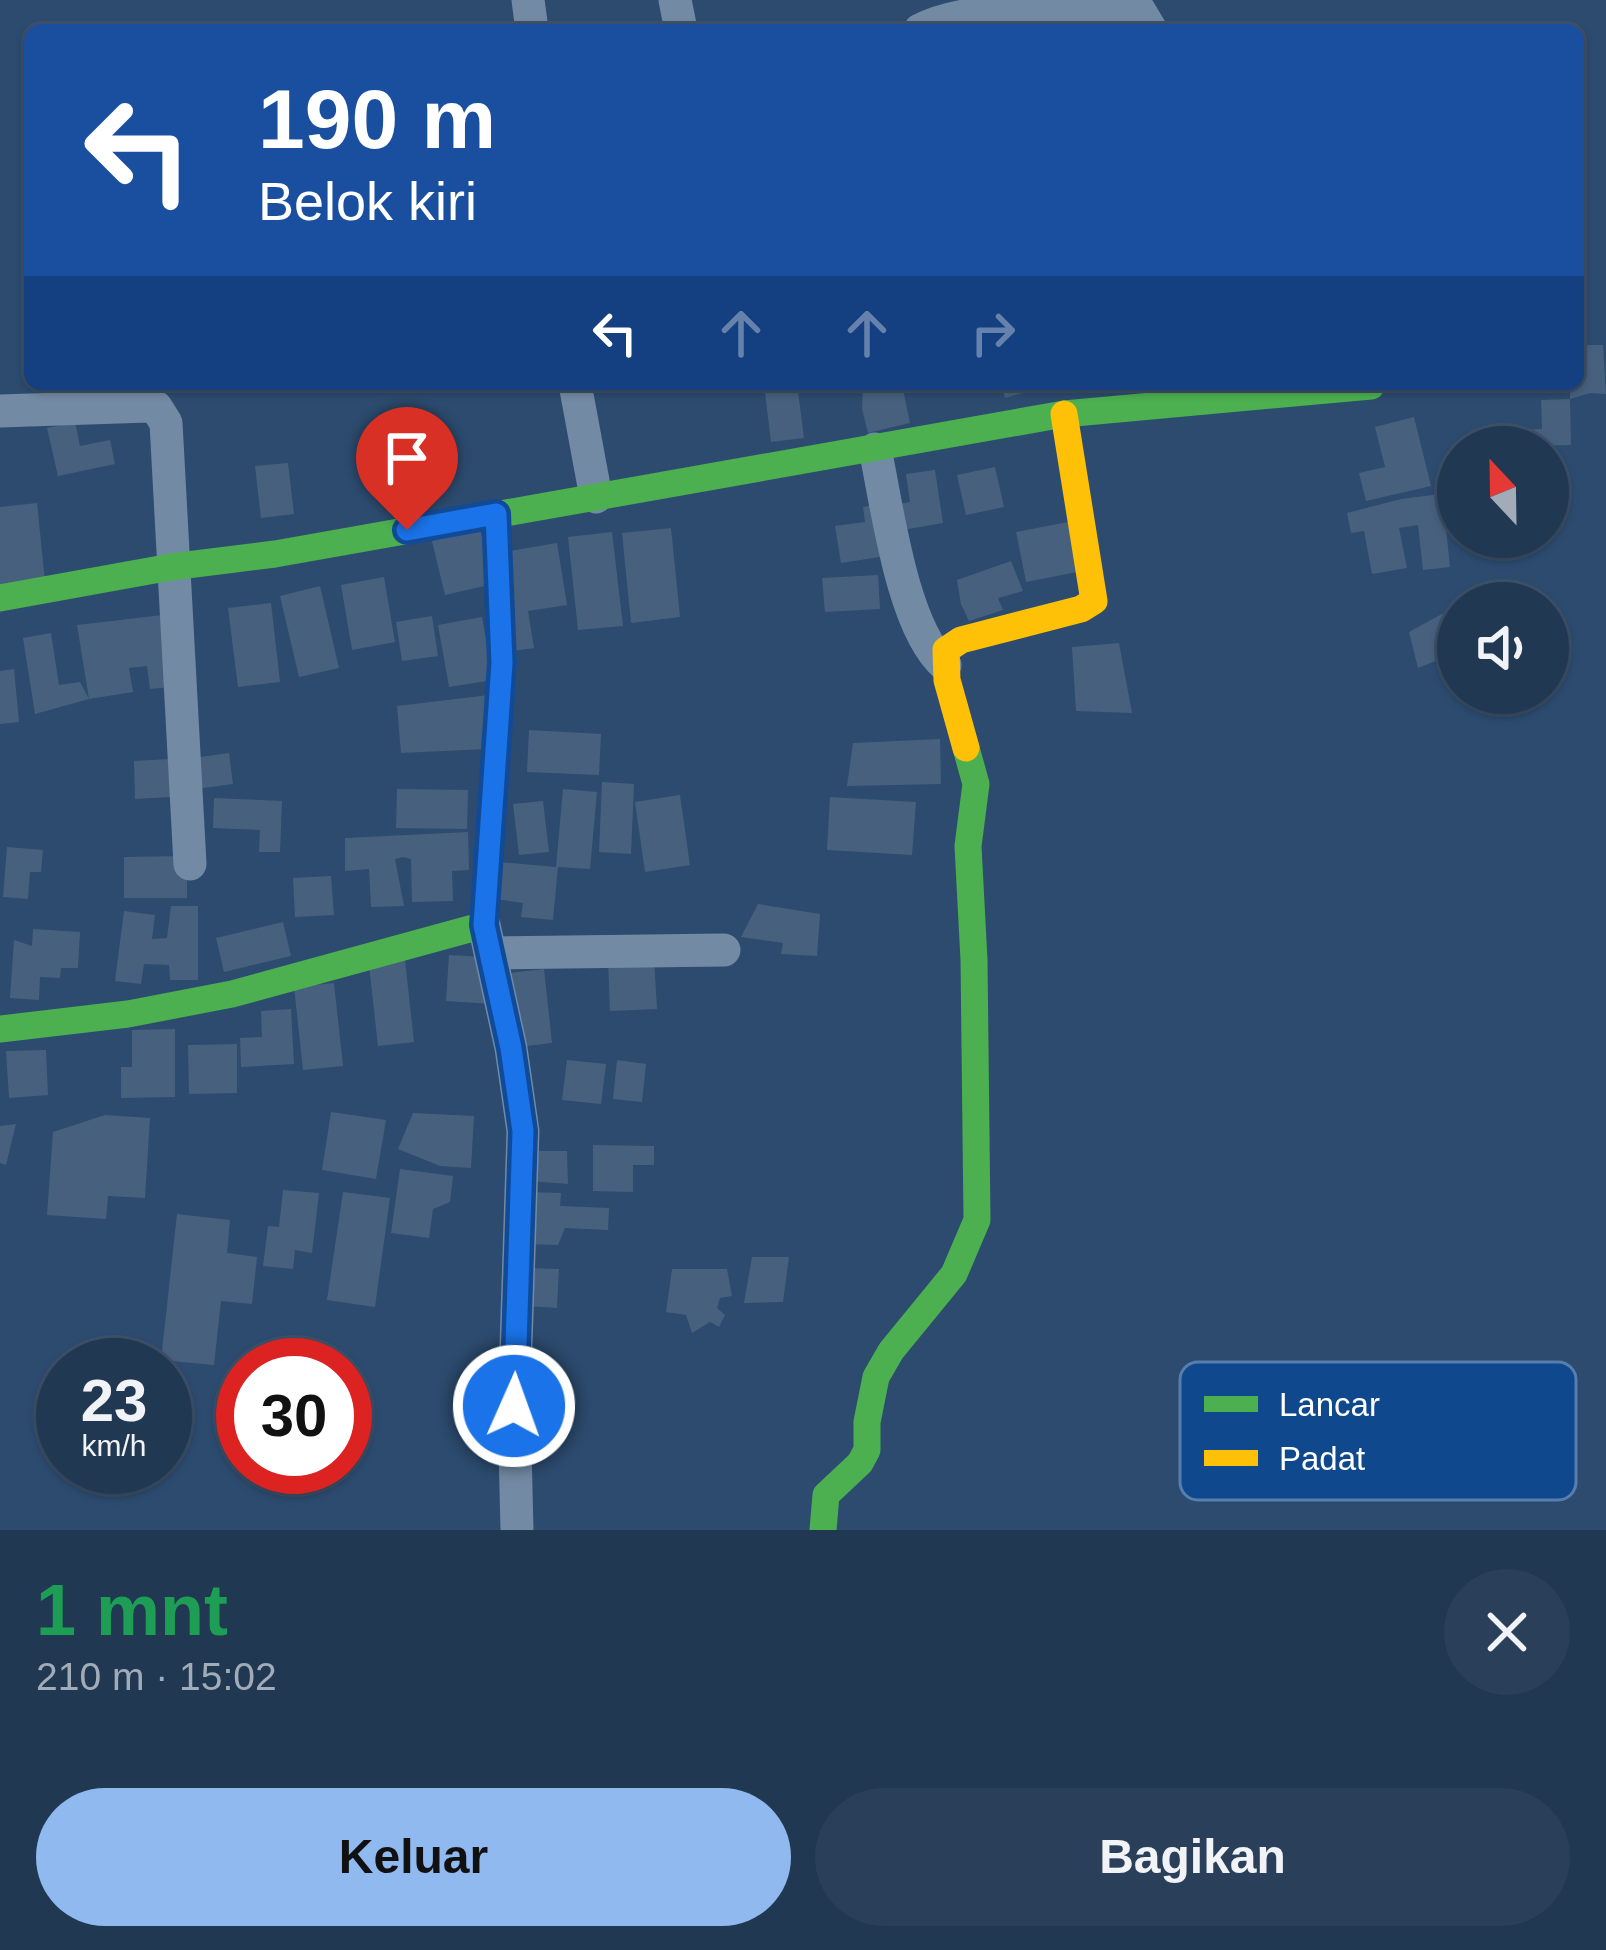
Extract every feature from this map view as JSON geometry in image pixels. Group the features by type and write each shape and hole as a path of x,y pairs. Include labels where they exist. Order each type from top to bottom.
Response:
{"street":[{"path":"934,24 983,14 1130,9 1139,10 1147,24"},
{"path":"576,390 596,497"},
{"path":"0,598 1064,414 1244,391"},
{"path":"0,411 156,407 166,423 190,864"},
{"path":"823,1530 826,1495 867,1450 876,1377 891,1351 954,1274 977,1220 968,859 976,784 944,664 946,650 961,640 1094,602 1064,414"},
{"path":"875,449 900,567 924,641 944,664"},
{"path":"496,514 502,663 488,939 523,1131 514,1406 517,1530"},
{"path":"0,1029 144,1011 360,962 488,939 724,950"}],"building":[{"path":"1584,345 1603,345 1606,394 1570,399 1570,390 1584,390"},
{"path":"765,390 798,390 804,438 771,442"},
{"path":"863,390 903,390 910,423 868,433"},
{"path":"1003,390 1030,390 1030,391 1005,398"},
{"path":"1570,399 1571,445 1569,426 1542,426 1541,400"},
{"path":"1414,417 1431,486 1366,501 1359,473 1385,467 1375,427"},
{"path":"75,422 80,446 110,440 115,464 58,476 47,428"},
{"path":"288,463 294,514 261,518 255,466"},
{"path":"995,467 1004,507 966,515 957,475"},
{"path":"935,470 943,523 897,531 893,505 910,502 906,474"},
{"path":"1437,494 1437,558 1449,558 1450,567 1423,570 1418,525 1399,528 1407,568 1372,574 1364,531 1351,533 1347,513"},
{"path":"37,503 45,581 0,586 0,507"},
{"path":"879,504 886,556 841,563 835,526 865,522 863,507"},
{"path":"1068,522 1077,572 1026,582 1016,532"},
{"path":"671,528 680,617 631,623 622,533"},
{"path":"480,529 493,584 445,595 432,541"},
{"path":"612,532 623,626 578,630 568,537"},
{"path":"557,543 567,605 528,611 534,648 513,651 498,553"},
{"path":"1011,561 1023,591 998,598 1003,610 969,621 957,580"},
{"path":"878,575 880,609 825,612 822,578"},
{"path":"384,577 395,642 352,650 341,585"},
{"path":"320,586 339,668 299,677 280,596"},
{"path":"271,603 280,682 238,687 228,608"},
{"path":"163,615 171,687 150,689 147,666 129,668 133,692 89,699 77,625"},
{"path":"432,616 438,656 402,661 396,622"},
{"path":"482,617 493,680 449,687 438,625"},
{"path":"1437,617 1437,660 1418,668 1409,632"},
{"path":"51,633 59,685 80,682 89,699 35,714 23,638"},
{"path":"1119,643 1132,713 1076,711 1072,647"},
{"path":"14,669 19,722 0,724 0,671"},
{"path":"489,695 486,749 401,753 397,706"},
{"path":"529,730 601,734 599,775 527,772"},
{"path":"940,739 941,784 847,786 853,743"},
{"path":"229,753 233,784 189,790 186,759"},
{"path":"169,759 171,797 135,799 134,761"},
{"path":"602,782 634,784 631,854 599,852"},
{"path":"397,789 468,790 467,829 396,828"},
{"path":"563,789 597,792 590,869 558,867 553,920 521,917 523,903 496,899 498,862 556,867"},
{"path":"680,795 690,865 645,872 635,802"},
{"path":"830,797 916,802 912,855 827,850"},
{"path":"214,798 282,801 280,852 259,852 260,830 213,828"},
{"path":"543,801 549,852 519,855 513,804"},
{"path":"468,832 469,870 452,871 453,901 412,902 411,859 395,859 404,906 371,907 369,869 345,871 345,838"},
{"path":"7,847 43,850 41,872 30,872 28,899 3,897"},
{"path":"187,856 187,898 124,898 124,857"},
{"path":"331,876 334,915 295,917 293,878"},
{"path":"758,904 820,914 817,956 781,954 783,943 741,937"},
{"path":"171,906 198,906 198,980 170,980 169,965 144,964 141,984 115,981 124,911 155,915 152,939 167,938"},
{"path":"283,922 291,956 224,972 216,938"},
{"path":"33,929 80,932 78,968 61,968 60,978 40,977 39,1000 10,998 14,940 32,946"},
{"path":"449,955 484,957 492,1004 446,1001"},
{"path":"654,958 657,1009 610,1011 608,961"},
{"path":"405,960 414,1042 378,1046 369,965"},
{"path":"544,969 552,1043 518,1047 509,973"},
{"path":"334,983 343,1066 303,1070 294,987"},
{"path":"291,1009 294,1064 241,1067 240,1038 262,1037 261,1011"},
{"path":"175,1029 175,1097 121,1098 121,1067 132,1067 132,1030"},
{"path":"237,1044 237,1093 189,1094 188,1045"},
{"path":"46,1050 48,1095 9,1098 6,1051"},
{"path":"567,1060 606,1064 601,1104 562,1100"},
{"path":"617,1060 646,1064 642,1102 613,1099"},
{"path":"331,1112 386,1120 376,1179 322,1170"},
{"path":"413,1113 474,1116 471,1168 440,1166 398,1149"},
{"path":"105,1115 150,1118 145,1198 108,1196 106,1219 47,1215 53,1132"},
{"path":"16,1124 6,1165 0,1163 0,1126"},
{"path":"593,1145 654,1146 654,1165 633,1165 633,1192 593,1191"},
{"path":"528,1151 567,1151 568,1184 530,1181"},
{"path":"400,1169 453,1176 450,1202 433,1209 429,1238 391,1233"},
{"path":"283,1190 319,1193 312,1253 295,1250 293,1269 263,1266 268,1226 279,1227"},
{"path":"343,1192 390,1198 375,1307 327,1300"},
{"path":"529,1192 561,1193 560,1206 609,1208 608,1230 565,1228 558,1245 526,1244"},
{"path":"177,1214 230,1220 227,1253 257,1257 252,1304 221,1301 214,1365 192,1363 192,1338 163,1338"},
{"path":"752,1257 789,1257 783,1302 744,1303"},
{"path":"528,1268 559,1269 557,1308 526,1306"},
{"path":"672,1269 727,1269 732,1296 720,1298 717,1308 725,1315 719,1327 710,1322 692,1333 686,1315 666,1312"}],"traffic: fast":[{"path":"0,598 1064,414 1327,390"},
{"path":"0,1029 128,1014 232,994 484,925 503,663 496,514"},
{"path":"823,1530 826,1495 867,1450 876,1377 891,1351 954,1274 977,1220 968,846 976,784 966,748"}],"traffic: slow":[{"path":"966,748 947,680 946,650 961,640 1081,609 1094,601 1064,414"}],"route":[{"path":"407,530 496,514 502,663 484,925 498,979 523,1131 514,1406"}]}
